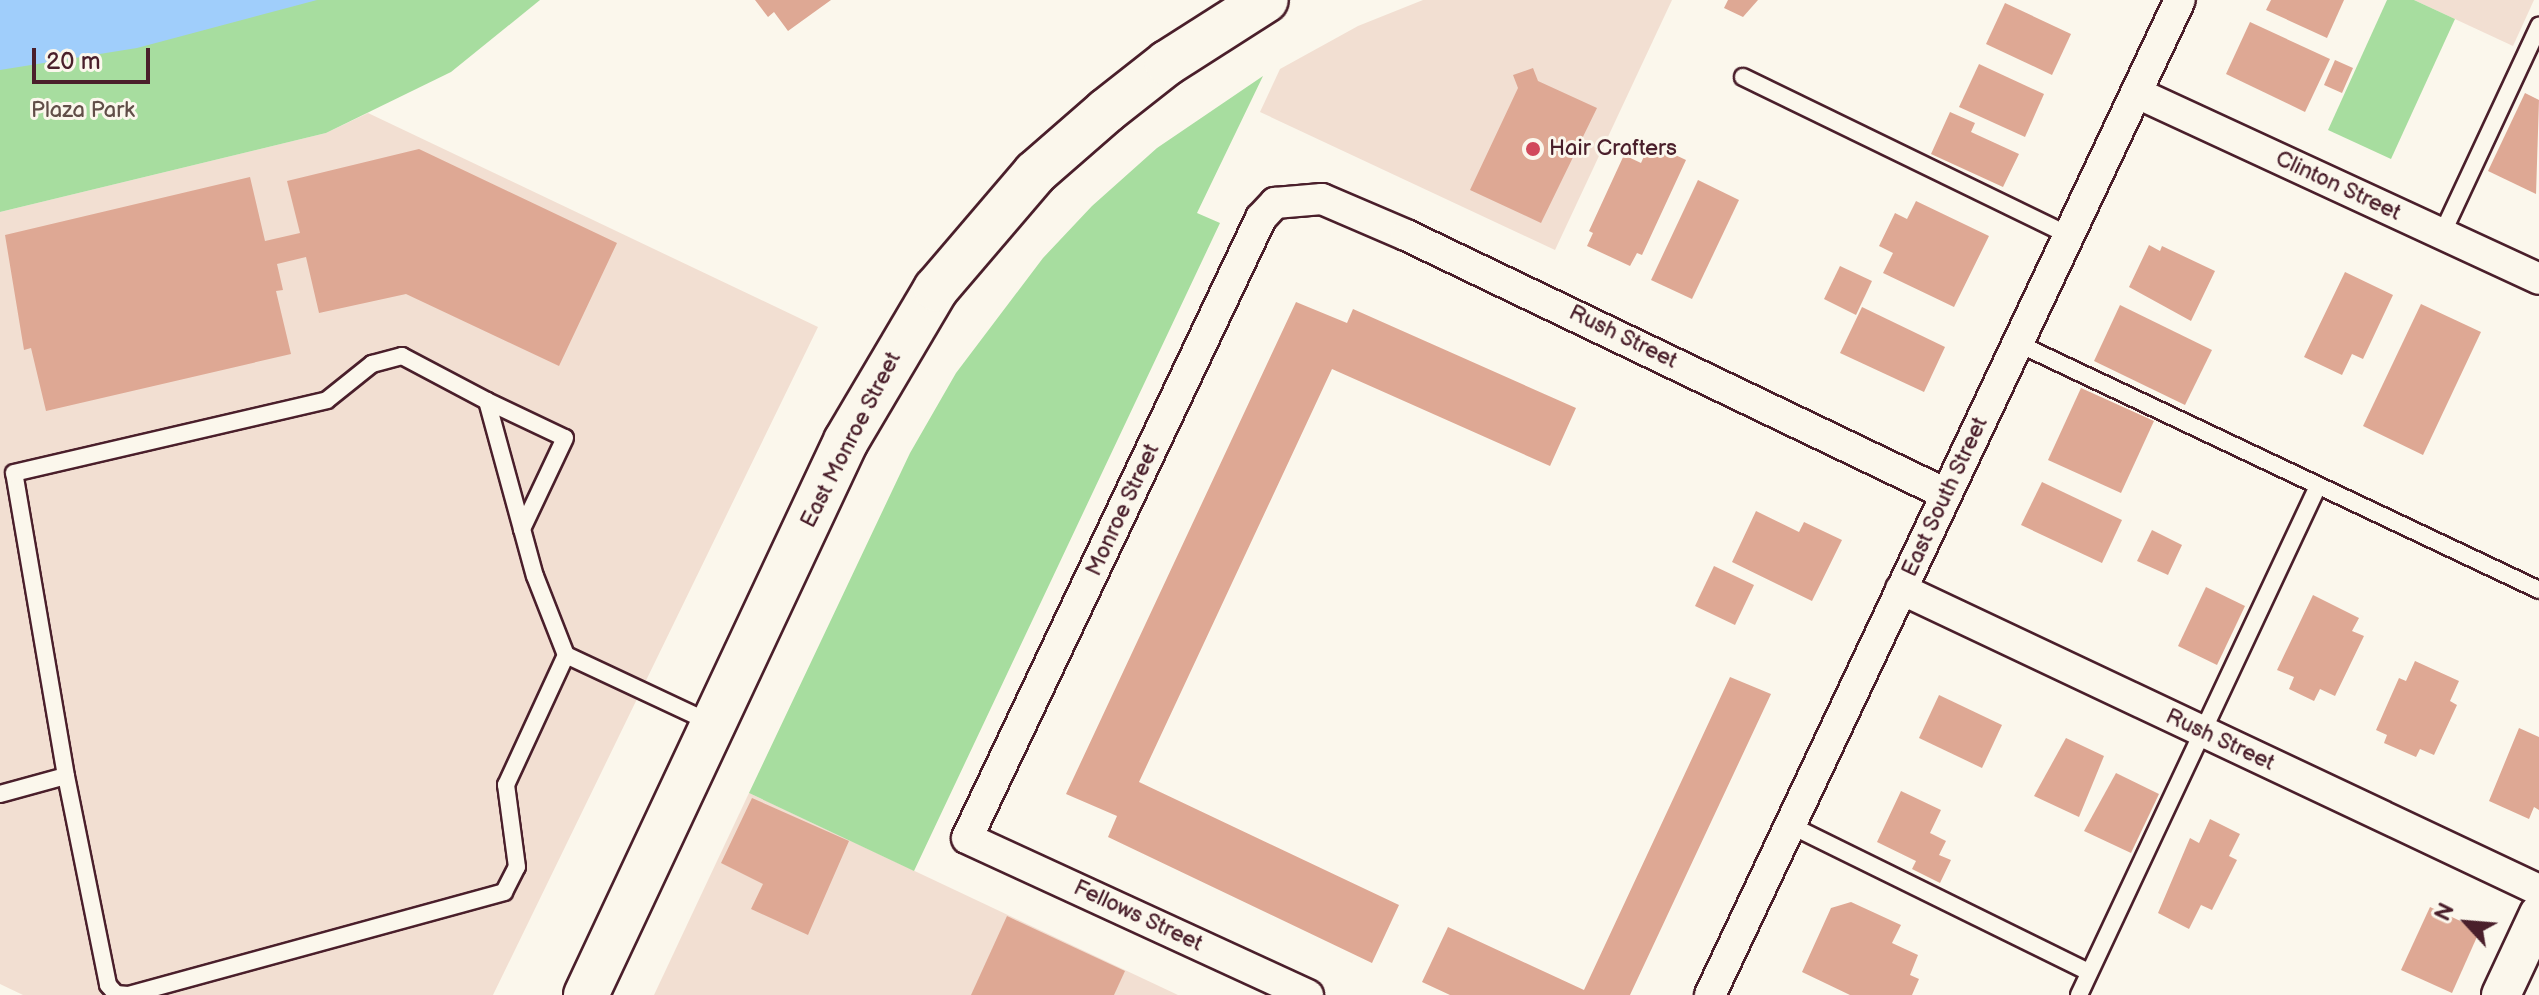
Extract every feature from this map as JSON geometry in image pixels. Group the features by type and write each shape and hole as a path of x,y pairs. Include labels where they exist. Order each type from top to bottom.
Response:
{"main road":[{"name":"East Monroe Street","path":"586,995 846,441 936,289 989,222 1071,142 1167,63 1266,0"}],"street":[{"name":"East South Street","path":"1710,995 2180,0"},
{"name":"Clinton Street","path":"2137,93 2539,279"},
{"name":"Rush Street","path":"1294,198 1322,199 1406,235 1946,494"},
{"name":"Monroe Street","path":"967,838 1261,218 1275,203 1294,198"},
{"name":"Rush Street","path":"1901,589 2539,890"},
{"name":"Fellows Street","path":"967,838 1308,995"},
{"path":"2501,995 2539,914"}],"lane":[{"path":"2442,234 2539,26"},
{"path":"1743,77 2068,235"},
{"path":"2017,343 2317,488 2539,590"},
{"path":"487,401 522,529 566,655 506,785 517,867 504,892 128,995 116,994 108,985 66,776 14,473 327,400 372,364 402,356 565,438 522,529"},
{"path":"2079,995 2317,488"},
{"path":"566,655 713,724"},
{"path":"0,794 66,776"},
{"path":"1790,825 2089,972"}],"shaded area":[{"path":"1423,0 1672,0 1555,250 1260,112 1280,69 1358,26"},
{"path":"2414,0 2534,0 2513,46"},
{"path":"368,113 818,327 493,995 23,995 0,984 0,212 326,133"},
{"path":"749,793 1178,995 654,995"}],"green space":[{"name":"Plaza Park","path":"244,0 540,0 451,72 326,133 0,212 0,47"},
{"path":"2387,0 2414,0 2455,19 2391,159 2328,130"},
{"path":"1263,76 1197,213 1220,223 914,871 749,793 910,453 956,373 1043,258 1092,206 1157,148"}],"water":[{"path":"0,0 317,0 137,48 0,70"}],"building":[{"path":"755,0 831,0 788,31 774,12 768,17"},
{"path":"1728,0 1758,0 1743,17 1724,8"},
{"path":"2271,0 2344,0 2327,38 2266,10"},
{"path":"2005,3 2071,34 2052,75 1986,44"},
{"path":"2250,22 2330,59 2305,112 2226,74"},
{"path":"2335,60 2353,68 2342,93 2324,85"},
{"path":"1979,64 2044,94 2025,137 1959,107"},
{"name":"Hair Crafters","path":"1533,68 1538,81 1597,108 1541,223 1470,190 1518,88 1513,75"},
{"path":"2525,93 2539,100 2536,194 2488,171"},
{"path":"1950,112 1975,123 1971,132 2019,154 2003,187 1931,154"},
{"path":"1650,143 1686,160 1642,255 1637,253 1630,266 1587,246 1593,233 1589,231 1624,155 1641,163"},
{"path":"419,149 617,243 559,366 406,294 319,313 306,257 277,264 283,290 276,291 291,354 46,411 31,348 24,350 5,235 250,177 265,241 300,233 287,181"},
{"path":"1698,180 1739,200 1692,299 1651,280"},
{"path":"1916,201 1989,236 1954,307 1883,273 1893,253 1879,246 1895,213 1907,219"},
{"path":"2149,245 2160,251 2162,246 2215,271 2191,321 2129,287"},
{"path":"1840,266 1872,281 1856,315 1824,299"},
{"path":"2345,272 2393,295 2363,359 2352,354 2342,375 2304,357"},
{"path":"1296,302 1347,323 1353,309 1576,408 1550,466 1332,369 1139,782 1399,905 1372,963 1108,837 1117,816 1066,794"},
{"path":"2421,304 2481,332 2423,455 2363,426"},
{"path":"2120,305 2212,350 2185,405 2094,361"},
{"path":"1862,307 1945,347 1924,392 1840,353"},
{"path":"2081,388 2154,421 2121,493 2048,460"},
{"path":"2042,482 2122,520 2102,563 2021,525"},
{"path":"1756,511 1799,532 1804,522 1842,540 1812,601 1732,562"},
{"path":"2152,530 2182,545 2168,575 2137,561"},
{"path":"1714,566 1754,585 1735,625 1695,606"},
{"path":"2206,587 2245,606 2217,665 2178,646"},
{"path":"2313,595 2359,618 2352,631 2364,636 2335,696 2320,689 2314,701 2289,689 2294,677 2277,670"},
{"path":"2415,661 2459,681 2450,701 2457,705 2434,755 2420,749 2416,757 2384,743 2387,735 2376,730 2399,678 2406,681"},
{"path":"1730,677 1771,694 1630,995 1450,995 1422,982 1448,927 1584,990"},
{"path":"1939,695 2002,725 1982,768 1919,738"},
{"path":"2519,728 2539,737 2539,810 2534,807 2529,819 2489,801"},
{"path":"2066,738 2104,756 2079,817 2034,796"},
{"path":"2116,773 2159,794 2131,853 2084,831"},
{"path":"1901,791 1941,810 1930,833 1946,841 1939,855 1951,860 1940,883 1912,869 1916,861 1877,842"},
{"path":"752,798 849,841 808,935 751,909 763,884 721,863"},
{"path":"2210,819 2240,834 2229,856 2237,860 2212,910 2201,905 2189,929 2158,913 2190,838 2199,843"},
{"path":"1851,902 1901,925 1892,943 1918,955 1910,975 1919,979 1912,995 1850,995 1802,972 1831,908"},
{"path":"2430,907 2480,930 2452,993 2401,970"},
{"path":"1007,916 1125,971 1114,995 971,995"}],"place":[{"name":"Hair Crafters","path":"1533,149"}]}
